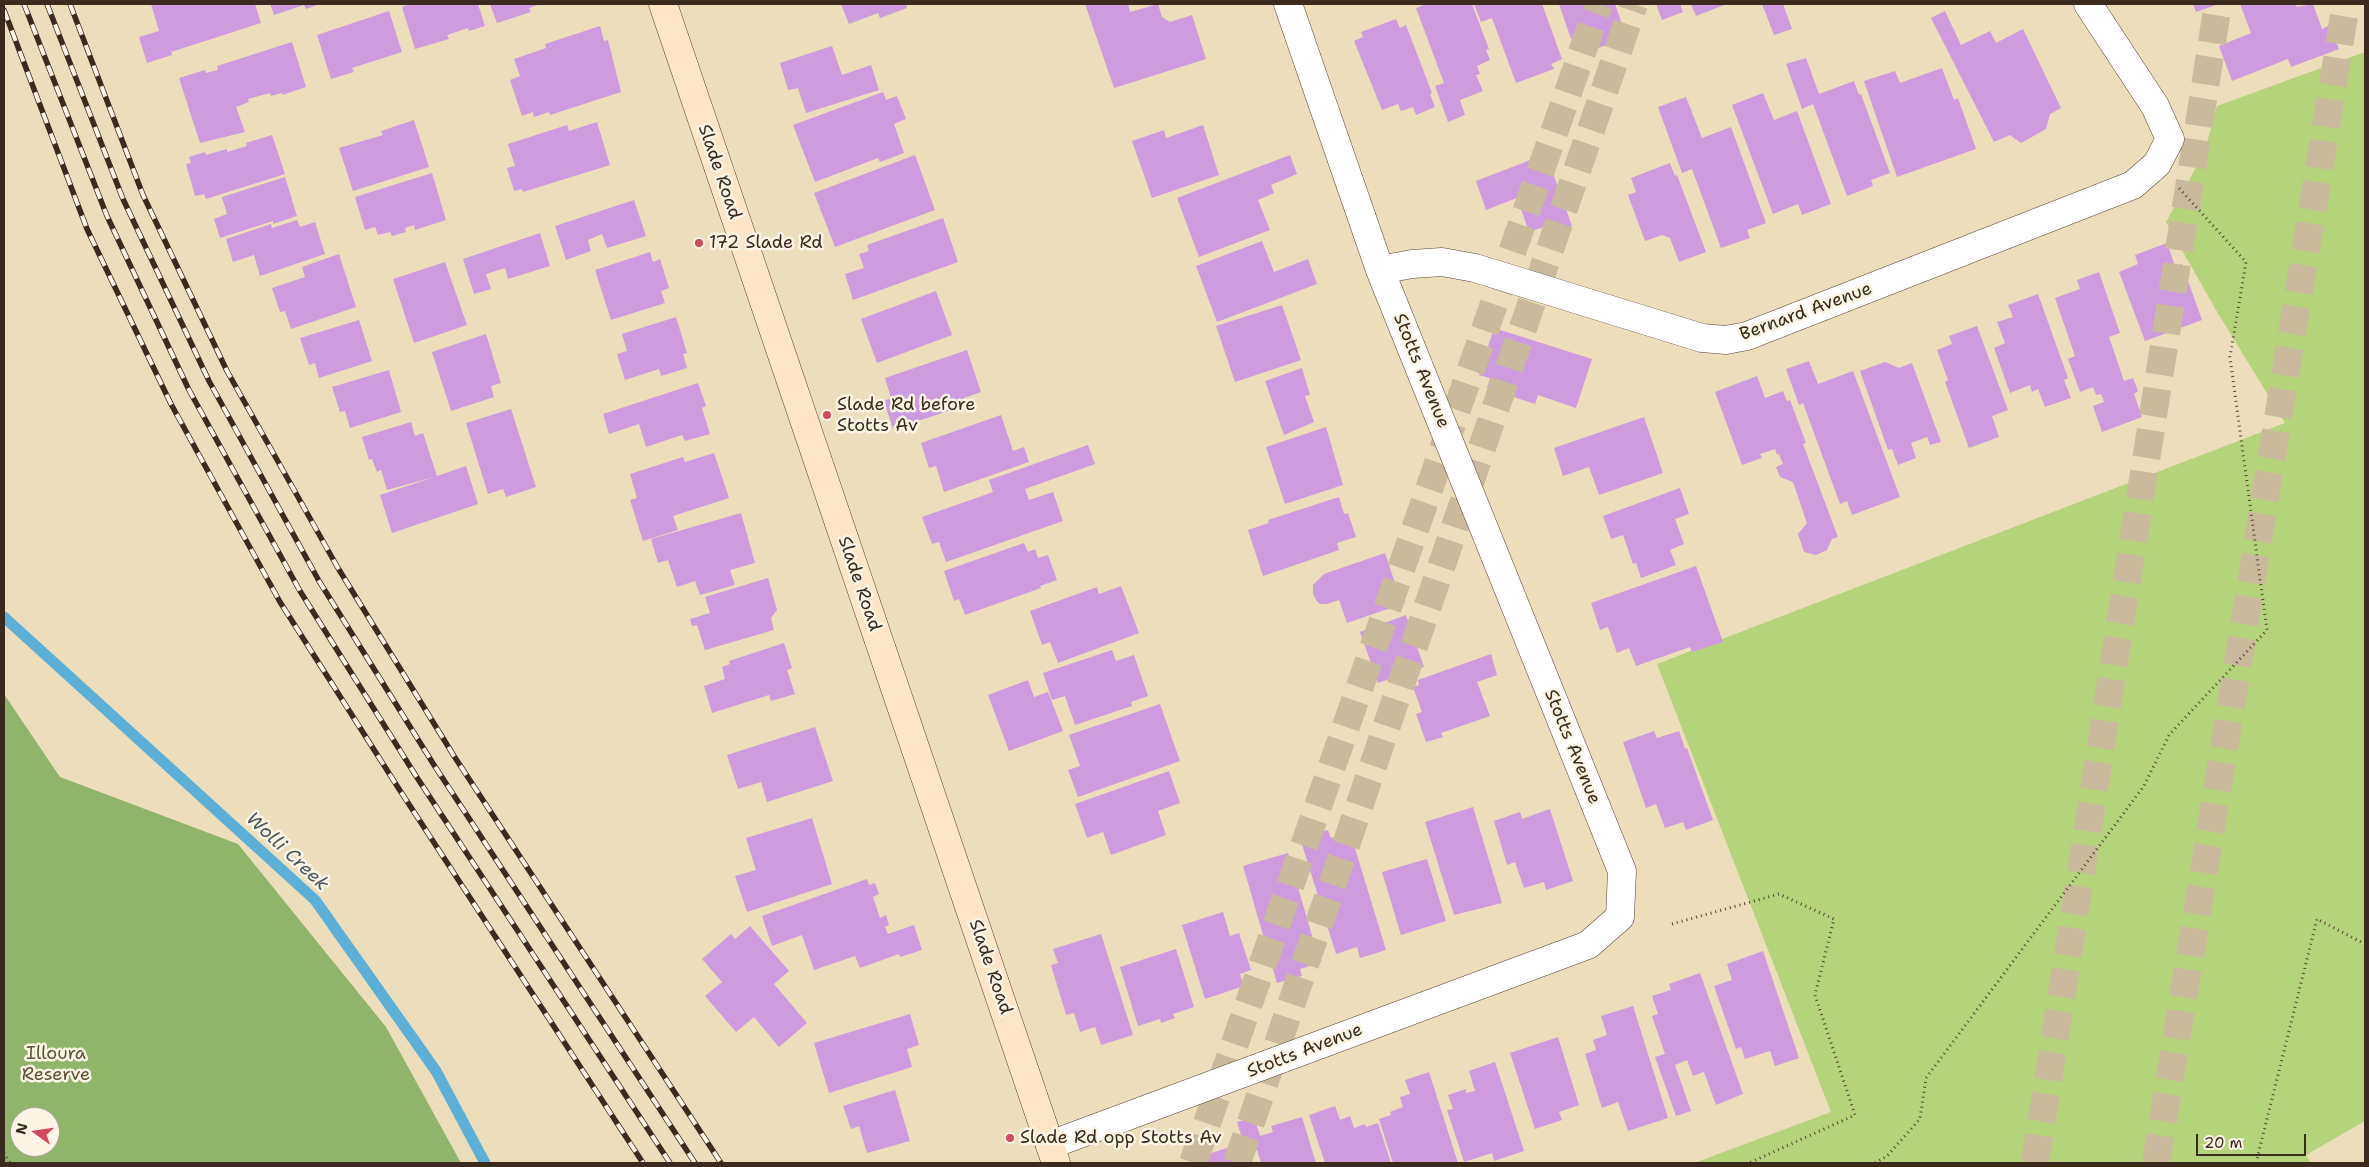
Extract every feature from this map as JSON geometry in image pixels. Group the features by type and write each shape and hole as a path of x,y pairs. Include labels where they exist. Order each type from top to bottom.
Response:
{"main road":[{"name":"Slade Road","path":"663,4 1053,1154"}],"street":[{"name":"Stotts Avenue","path":"1053,1154 1588,945 1620,917 1622,871 1380,270 1288,4"},
{"path":"2088,4 2156,106 2170,140 2157,164"},
{"name":"Bernard Avenue","path":"1380,270 1412,264 1442,262 1475,268 1702,338 1726,340 1747,336 2133,185 2157,164"}],"path":[{"path":"1875,1163 1887,1156 1920,1120 1926,1078 2144,786 2169,735 2267,630 2230,357 2246,262 2157,164"},
{"path":"1672,924 1779,894 1834,919 1815,995 1855,1115 1748,1163"},
{"path":"2256,1163 2317,919 2365,944"},
{"path":"4,1153 10,1163"}],"green space":[{"path":"2365,52 2365,1121 2306,1155 2311,1163 1694,1163 1831,1112 1657,664 2285,423 2216,310 2166,222 2204,153 2217,106"},
{"name":"Illoura Reserve","path":"4,694 60,777 238,844 386,1027 461,1163 4,1163"}],"building":[{"path":"151,4 255,4 261,23 171,52 172,55 147,63 139,37 159,31"},
{"path":"270,4 320,4 306,9 304,5 274,15"},
{"path":"411,4 478,4 485,26 469,31 468,28 447,35 449,39 415,49 402,7"},
{"path":"490,4 541,4 529,8 531,12 497,23"},
{"path":"841,4 906,4 907,8 880,18 878,13 849,24"},
{"path":"1085,4 1128,4 1130,12 1158,4 1162,17 1170,22 1192,15 1206,59 1114,88"},
{"path":"1427,4 1472,4 1489,49 1486,50 1490,60 1477,66 1480,74 1476,75 1483,91 1460,100 1465,115 1448,122 1435,86 1444,83 1416,8"},
{"path":"1474,4 1542,4 1562,59 1551,64 1554,69 1516,83 1492,18 1481,22"},
{"path":"1559,4 1615,4 1627,38 1595,49 1589,32 1571,39"},
{"path":"1656,4 1680,4 1683,12 1662,20"},
{"path":"1691,4 1727,4 1696,16"},
{"path":"1762,4 1783,4 1792,29 1774,35"},
{"path":"2193,4 2219,4 2196,12"},
{"path":"2240,4 2295,4 2297,7 2313,4 2322,29 2330,25 2339,49 2291,67 2288,59 2232,81 2219,46 2251,33"},
{"path":"389,11 402,52 352,68 354,72 331,79 317,35"},
{"path":"1945,11 1961,45 1990,31 1996,43 2023,29 2061,108 2050,114 2046,129 2021,143 2010,135 1994,142 1931,18"},
{"path":"1396,19 1400,28 1406,25 1432,93 1430,94 1435,107 1416,115 1413,107 1401,111 1398,104 1382,110 1354,41 1363,37 1361,32"},
{"path":"600,26 604,41 608,40 621,92 550,115 549,112 534,117 533,112 522,116 510,80 520,76 514,59 546,48 545,44"},
{"path":"292,42 306,87 282,95 282,93 271,96 270,93 248,99 249,102 236,107 245,132 200,143 179,78 205,70 206,73 218,70 217,66"},
{"path":"832,46 842,75 871,65 879,90 806,113 798,88 788,90 780,63"},
{"path":"1806,58 1819,94 1854,81 1859,95 1861,94 1890,173 1871,180 1873,186 1847,196 1813,104 1802,109 1786,64"},
{"path":"1942,68 1954,100 1958,98 1976,149 1897,177 1864,81 1895,71 1900,83"},
{"path":"883,92 886,100 897,96 906,119 894,124 904,153 880,162 878,158 815,182 793,125"},
{"path":"1763,93 1774,120 1797,111 1831,204 1802,215 1798,204 1773,214 1732,105"},
{"path":"1686,97 1702,138 1731,127 1766,223 1747,230 1750,238 1721,248 1692,169 1682,173 1658,107"},
{"path":"414,120 429,167 353,191 339,148 383,135 381,131"},
{"path":"597,122 610,165 523,192 522,189 514,191 507,168 515,166 508,144 567,125 569,131"},
{"path":"1203,125 1219,175 1152,198 1132,141 1164,130 1166,138"},
{"path":"272,135 285,174 206,199 204,194 195,196 186,164 191,163 189,157 205,152 206,155 227,149 227,152 247,146 246,143"},
{"path":"1546,154 1572,226 1549,235 1547,226 1529,232 1517,198 1486,210 1476,181"},
{"path":"915,155 935,210 835,247 814,193"},
{"path":"1290,155 1297,174 1271,185 1274,193 1258,200 1270,230 1199,257 1177,198"},
{"path":"1670,163 1675,176 1677,175 1706,252 1679,262 1670,238 1662,235 1645,241 1628,195 1636,192 1631,178"},
{"path":"432,173 446,220 415,230 414,225 405,228 406,232 392,236 390,232 378,235 375,227 365,230 355,197"},
{"path":"285,177 297,216 273,224 273,221 220,238 214,219 227,214 222,197"},
{"path":"634,200 646,236 607,248 602,234 588,240 591,251 566,260 555,226"},
{"path":"943,218 958,262 853,300 845,274 864,268 859,254 869,251 867,245"},
{"path":"297,220 300,227 315,222 325,254 260,276 254,255 233,262 226,239 271,224 272,228"},
{"path":"540,233 550,266 508,279 505,268 486,274 491,289 474,294 463,259"},
{"path":"1262,241 1274,272 1308,259 1317,284 1217,322 1196,266"},
{"path":"2167,243 2175,266 2182,264 2202,320 2145,341 2119,272 2138,264 2135,255"},
{"path":"650,252 653,262 660,259 669,288 661,291 665,303 611,320 595,270"},
{"path":"339,254 356,307 291,329 285,311 280,312 272,288 305,277 302,267"},
{"path":"445,262 467,325 414,343 393,279"},
{"path":"2099,272 2120,333 2109,337 2124,381 2133,378 2138,391 2134,394 2142,417 2102,432 2093,406 2104,402 2101,394 2096,395 2093,387 2080,392 2068,359 2075,356 2055,298 2080,289 2077,280"},
{"path":"936,291 952,335 877,363 861,319"},
{"path":"2038,294 2068,378 2064,380 2071,398 2045,407 2038,389 2032,392 2030,385 2010,393 1994,348 2005,343 1997,322 2013,317 2008,305"},
{"path":"1282,305 1301,360 1235,382 1216,326"},
{"path":"676,317 687,353 683,354 687,368 661,376 659,369 625,380 617,354 627,351 622,334"},
{"path":"359,320 372,361 319,378 315,363 309,365 300,338"},
{"path":"1977,326 2008,410 1992,416 1999,437 1969,448 1945,382 1948,380 1937,350 1952,344 1949,336"},
{"path":"1494,328 1592,359 1576,408 1538,395 1535,404 1487,388 1490,378 1479,375"},
{"path":"486,334 501,383 491,386 494,397 451,411 432,352"},
{"path":"967,350 981,392 964,398 967,405 893,429 884,401 891,398 885,378"},
{"path":"1809,361 1818,384 1853,371 1900,497 1852,515 1847,501 1840,504 1803,403 1799,405 1786,369"},
{"path":"1885,362 1899,368 1912,363 1941,442 1930,445 1927,437 1911,443 1916,458 1898,465 1892,449 1888,450 1860,371"},
{"path":"1302,368 1310,395 1305,396 1314,422 1284,435 1265,381"},
{"path":"389,370 401,412 350,428 345,411 340,412 332,387"},
{"path":"1757,376 1765,398 1783,391 1787,401 1790,400 1806,443 1803,444 1838,537 1832,539 1827,550 1816,555 1804,552 1798,534 1807,523 1793,482 1780,477 1776,467 1783,464 1779,454 1777,455 1775,449 1760,454 1762,458 1742,465 1715,392"},
{"path":"698,383 706,406 702,408 710,434 685,441 682,435 646,447 639,424 609,434 603,414"},
{"path":"511,409 536,487 506,497 503,489 488,494 466,423"},
{"path":"1001,415 1013,451 1024,447 1029,462 944,492 936,466 929,468 921,443"},
{"path":"1644,417 1663,473 1599,495 1589,467 1563,476 1554,448"},
{"path":"411,422 415,436 423,433 437,476 466,466 478,504 392,533 380,495 434,477 387,490 381,470 377,472 372,459 369,460 362,437"},
{"path":"1326,427 1343,485 1285,504 1266,447"},
{"path":"1088,445 1095,464 1025,489 1029,500 1053,492 1063,521 946,562 939,542 932,544 922,517 993,492 989,480"},
{"path":"714,453 729,498 673,516 678,530 643,541 630,500 637,498 630,474 683,457 685,462"},
{"path":"1680,488 1689,514 1675,519 1684,544 1670,550 1676,565 1641,578 1636,563 1633,564 1623,535 1611,539 1603,516"},
{"path":"1339,497 1344,514 1348,513 1356,537 1337,543 1339,550 1263,576 1248,530 1269,523 1268,520"},
{"path":"741,513 755,563 730,570 735,585 700,595 695,581 677,587 668,560 658,563 651,539"},
{"path":"1024,543 1028,552 1035,549 1038,558 1048,555 1057,580 1040,586 1041,588 965,615 959,599 954,601 944,571"},
{"path":"1385,553 1395,583 1398,582 1405,603 1347,623 1339,600 1320,604 1316,600 1313,594 1313,585 1324,574"},
{"path":"1696,566 1723,642 1692,652 1690,647 1636,666 1629,648 1617,653 1608,627 1600,630 1591,603"},
{"path":"768,578 777,610 771,618 774,630 705,650 697,625 692,626 690,619 710,613 705,597"},
{"path":"1121,586 1139,633 1058,663 1050,642 1042,645 1030,611 1097,587 1099,594"},
{"path":"1406,615 1424,667 1378,683 1360,632"},
{"path":"784,643 792,668 787,670 795,694 771,701 769,695 712,713 704,686 725,679 722,667 730,664 729,661"},
{"path":"1112,650 1116,661 1134,655 1148,696 1131,702 1132,706 1075,725 1065,696 1052,700 1043,673"},
{"path":"1491,654 1497,675 1477,682 1490,716 1441,733 1443,737 1426,742 1416,714 1422,712 1413,687 1419,685 1418,680"},
{"path":"1028,680 1034,697 1048,692 1063,731 1009,751 988,695"},
{"path":"1160,704 1180,761 1078,797 1068,770 1080,766 1069,735"},
{"path":"815,727 833,781 767,802 761,782 738,789 727,755"},
{"path":"1654,731 1657,738 1679,731 1713,820 1686,830 1683,822 1665,828 1656,804 1646,808 1623,742"},
{"path":"1169,771 1180,803 1158,811 1166,835 1111,855 1103,832 1087,838 1075,804"},
{"path":"1473,807 1502,903 1454,915 1425,822"},
{"path":"1550,809 1573,881 1546,890 1544,882 1524,888 1515,862 1507,865 1494,821 1520,812 1522,819"},
{"path":"812,818 832,884 747,912 735,876 756,870 746,838"},
{"path":"1328,830 1331,838 1350,832 1386,950 1360,958 1357,947 1336,954 1300,838"},
{"path":"1288,853 1320,963 1300,969 1302,976 1277,983 1243,866"},
{"path":"1427,859 1446,921 1401,935 1382,872"},
{"path":"867,879 869,885 875,883 879,894 873,897 880,918 886,915 889,925 885,927 888,934 914,925 922,950 900,957 899,954 860,968 855,956 814,970 802,935 772,946 762,916"},
{"path":"1223,912 1230,936 1239,933 1251,970 1240,974 1244,986 1205,999 1182,925"},
{"path":"750,926 789,971 774,984 807,1023 779,1047 754,1017 736,1032 705,996 722,982 702,959 731,934 735,939"},
{"path":"1101,934 1133,1035 1101,1045 1095,1027 1080,1032 1074,1013 1066,1015 1051,965 1058,963 1053,949"},
{"path":"1176,949 1194,1007 1173,1014 1175,1018 1161,1023 1160,1019 1138,1026 1120,967"},
{"path":"1763,951 1799,1058 1775,1066 1770,1051 1745,1059 1741,1047 1736,1049 1714,986 1732,980 1727,964"},
{"path":"1700,973 1743,1094 1716,1105 1704,1072 1693,1076 1687,1060 1675,1065 1691,1111 1676,1116 1655,1057 1665,1054 1652,1016 1658,1014 1652,996 1671,990 1669,984"},
{"path":"1633,1006 1668,1118 1628,1131 1618,1102 1602,1108 1585,1054 1596,1050 1593,1040 1607,1035 1601,1016"},
{"path":"910,1014 919,1045 907,1049 912,1067 829,1093 814,1043"},
{"path":"1558,1037 1579,1105 1559,1112 1562,1120 1535,1129 1510,1053"},
{"path":"1495,1062 1524,1151 1494,1161 1492,1153 1464,1162 1447,1110 1453,1109 1448,1095 1466,1089 1466,1093 1475,1091 1469,1071"},
{"path":"1429,1072 1458,1163 1393,1163 1379,1119 1391,1115 1390,1112 1403,1107 1400,1097 1410,1094 1405,1080"},
{"path":"895,1090 910,1141 867,1153 859,1126 851,1129 843,1106"},
{"path":"1335,1106 1340,1120 1350,1116 1354,1128 1365,1124 1366,1127 1378,1123 1391,1163 1325,1163 1309,1115"},
{"path":"1254,1117 1260,1136 1273,1132 1271,1126 1302,1117 1316,1163 1261,1163 1257,1150 1247,1154 1237,1122"},
{"path":"1242,1143 1248,1163 1190,1163 1197,1160 1196,1158"}],"waterway":[{"name":"Wolli Creek","path":"4,617 315,900 436,1071 485,1163"}],"tunnel":[{"path":"1193,1163 1599,4"},
{"path":"1237,1163 1634,4"},
{"path":"2035,1163 2218,4"},
{"path":"2156,1163 2346,4"}],"railway":[{"path":"24,4 107,216 189,390 300,591 416,776 670,1163"},
{"path":"47,4 123,199 209,381 319,581 434,765 695,1163"},
{"path":"70,4 143,195 227,371 338,568 454,756 721,1163"},
{"path":"4,10 87,229 171,404 280,602 399,789 643,1163"}],"place":[{"name":"172 Slade Rd","path":"699,243"},
{"name":"Slade Rd before Stotts Av","path":"827,415"},
{"name":"Slade Rd opp Stotts Av","path":"1010,1138"}]}
